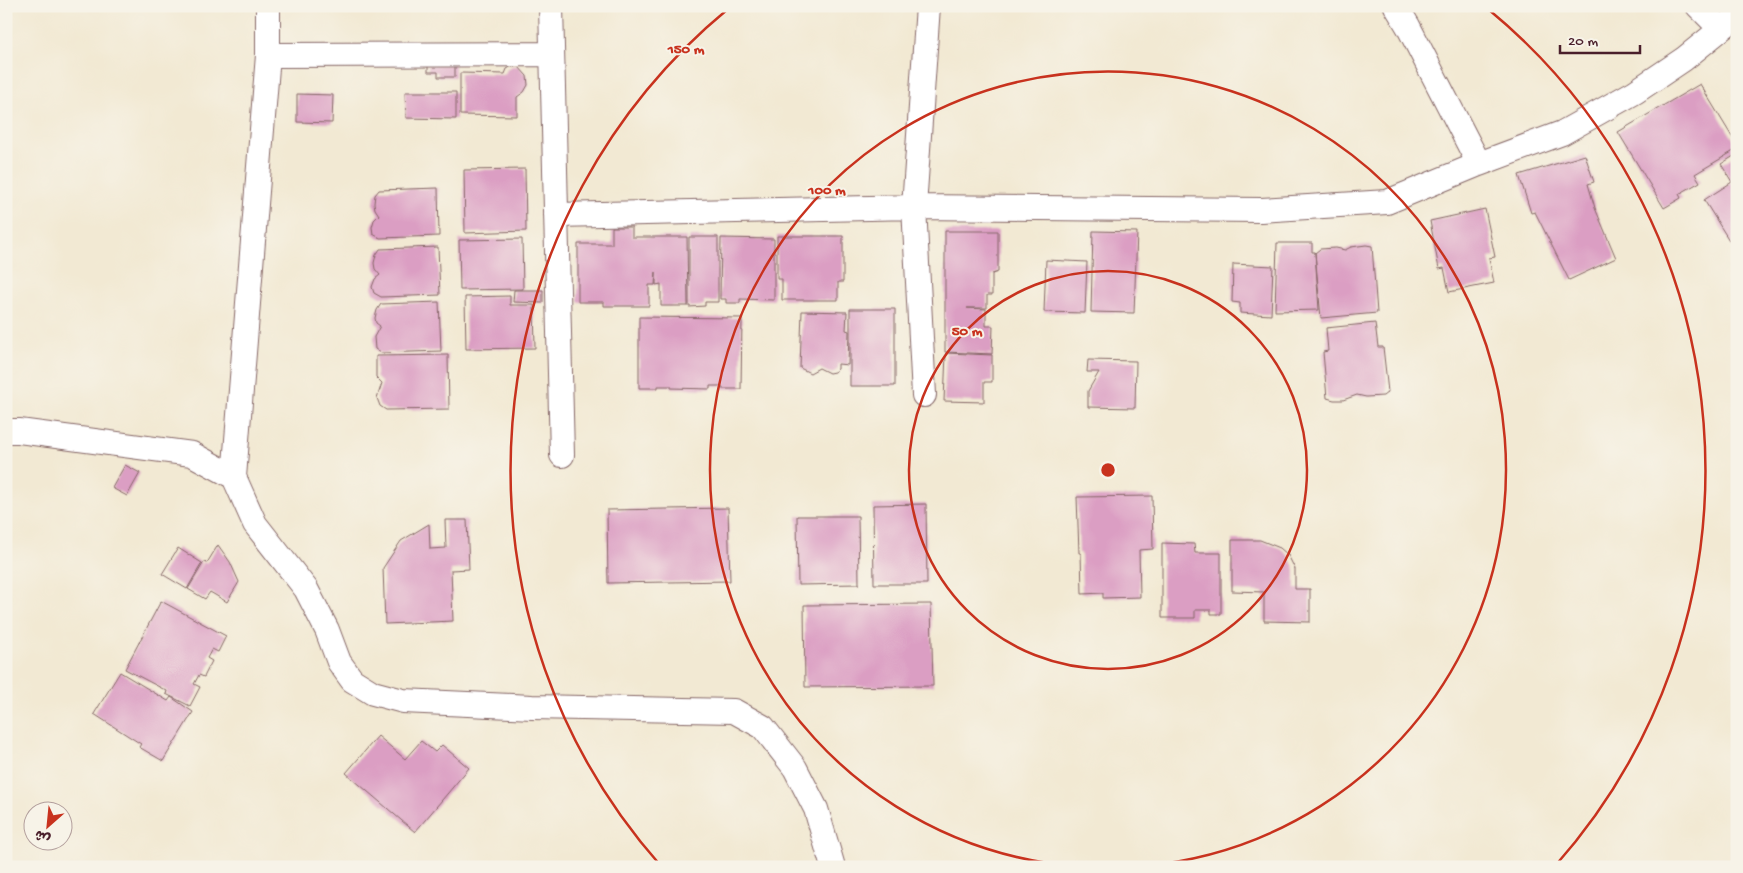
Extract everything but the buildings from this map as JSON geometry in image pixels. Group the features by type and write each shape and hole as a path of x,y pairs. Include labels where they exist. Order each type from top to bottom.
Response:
{"street":[{"path":"268,6 268,55 234,477 255,524 306,589 339,662 352,680 373,693 403,701 532,707 734,712 762,727 795,768 816,809 833,867"},
{"path":"551,6 562,455"},
{"path":"924,395 914,207 928,6"},
{"path":"1396,6 1479,164"},
{"path":"556,215 914,207 1261,210 1387,202 1479,164 1562,134 1635,92 1684,60 1729,23 1698,6"},
{"path":"268,55 552,54"},
{"path":"6,431 19,431 192,454 234,477"}]}
